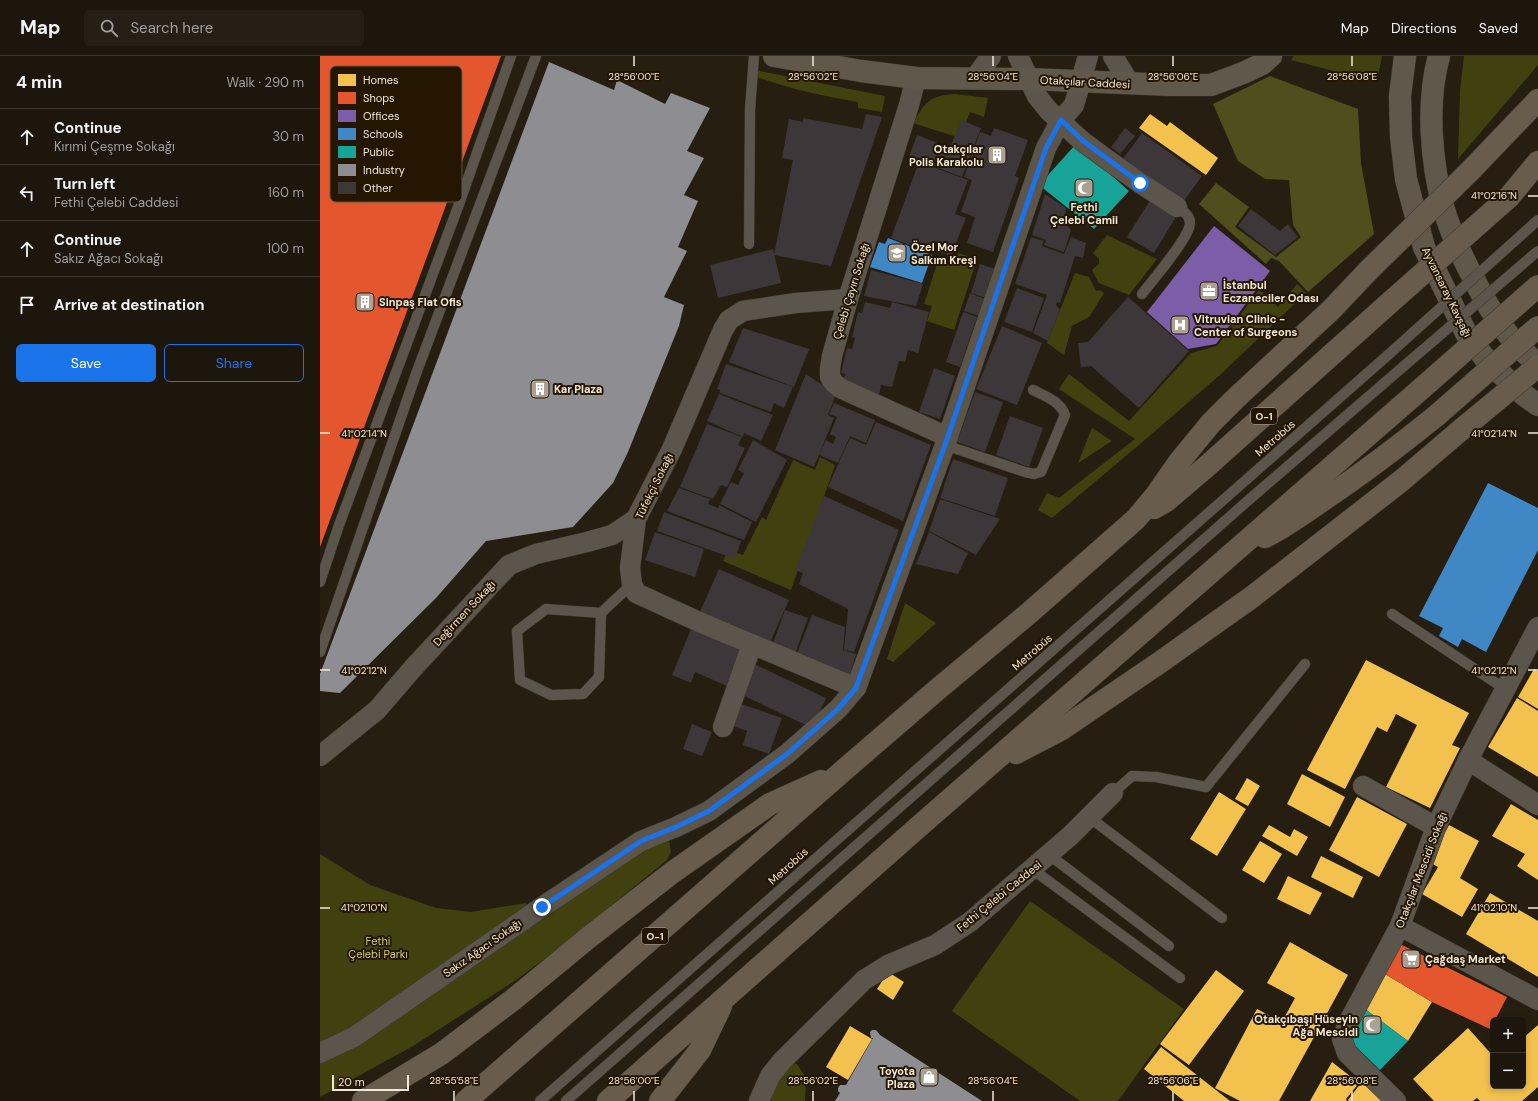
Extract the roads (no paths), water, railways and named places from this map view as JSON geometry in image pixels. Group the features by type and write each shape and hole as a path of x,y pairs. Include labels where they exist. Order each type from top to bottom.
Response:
{"highway":[{"path":"1136,519 1212,423 1236,398 1332,310 1369,270 1471,170 1538,100"},
{"path":"1509,197 1538,162"},
{"name":"O-1","path":"466,1101 844,770 1028,614 1136,519 1166,501 1206,467 1509,197 1538,179"},
{"path":"608,1101 985,769 1538,286"},
{"path":"1232,554 1282,528 1394,450 1436,416 1538,327"},
{"path":"985,769 1062,729 1252,597 1401,481 1538,365"},
{"path":"363,1101 441,1054 514,999 588,938 673,872 770,804 844,770"},
{"path":"660,1101 700,1050 726,997"}],"main road":[{"name":"Otakçılar Caddesi","path":"774,56 866,72 916,78 1029,79 1131,84 1212,85 1244,74 1262,64 1271,56"},
{"name":"Ayvansaray Kavşağı","path":"1405,56 1400,96 1401,137 1406,178 1424,247 1467,335 1487,361 1524,395 1538,405"},
{"path":"1439,56 1434,78 1432,145 1444,209 1454,239 1487,305 1505,331 1538,365"}],"street":[{"path":"975,78 991,56"},
{"path":"1018,56 1037,96 1049,111 1105,158 1176,207"},
{"path":"632,584 636,593 697,621 856,688 946,441 1046,148 1061,120 1074,105 1088,56"},
{"path":"1113,56 1131,84"},
{"name":"Çelebi Çayırı Sokağı","path":"916,78 909,105 848,299 830,368 830,377 840,388 946,441"},
{"name":"Tüfekçi Sokağı","path":"632,584 630,563 636,519 672,449 723,330 729,320 743,311 796,303 848,299"},
{"name":"Değirmen Sokağı","path":"320,756 377,710 414,667 509,565 536,554 612,535 636,519"},
{"name":"Otakçılar Mescidi Sokağı","path":"1396,1101 1347,1053 1342,1039 1348,1023 1400,926 1436,827 1468,760 1506,689 1530,661 1538,627"},
{"path":"723,727 752,644"},
{"name":"Sakız Ağacı Sokağı","path":"320,1053 354,1037 542,907 641,841 676,827 709,811 787,754 838,709 856,688"},
{"path":"1468,760 1538,805"},
{"path":"1363,786 1436,827"},
{"name":"Fethi Çelebi Caddesi","path":"759,1101 770,1076 782,1061 864,980 888,965 935,945 970,922 1032,869 1113,793"},
{"path":"1400,926 1538,1000"}],"lane":[{"path":"462,196 511,56"},
{"path":"320,652 417,371 536,56"},
{"path":"749,244 750,110 754,56"},
{"path":"320,582 339,525 460,202"},
{"path":"1142,294 1183,240 1188,230 1190,223 1188,217 1185,212 1176,207"},
{"name":"Metrobüs","path":"540,1101 1538,220"},
{"path":"566,1101 1251,498 1538,251"},
{"path":"946,441 1025,472 1034,474 1041,472 1065,415 1058,403 1033,390"},
{"path":"601,612 598,677 583,694 551,695 520,680 517,631 546,609 601,612 632,584"},
{"path":"1392,614 1506,689"},
{"path":"1113,793 1132,776 1156,777 1206,787 1305,664"},
{"path":"1089,817 1222,918"},
{"path":"1048,854 1169,946"},
{"path":"1032,869 1180,978"}],"place":[{"name":"Otakçılar Polis Karakolu","path":"997,155"},
{"name":"Fethi Çelebi Camii","path":"1084,188"},
{"name":"Özel Mor Salkım Kreşi","path":"897,253"},
{"name":"İstanbul Eczaneciler Odası","path":"1209,291"},
{"name":"Sinpaş Flat Ofis","path":"365,302"},
{"name":"Vitruvian Clinic - Center of Surgeons","path":"1180,325"},
{"name":"Kar Plaza","path":"540,389"},
{"name":"Çağdaş Market","path":"1411,959"},
{"name":"Otakçıbaşı Hüseyin Ağa Mescidi","path":"1372,1025"},
{"name":"Toyota Plaza","path":"929,1077"}],"park label":[{"name":"Fethi Çelebi Parkı","path":"378,947"}]}
